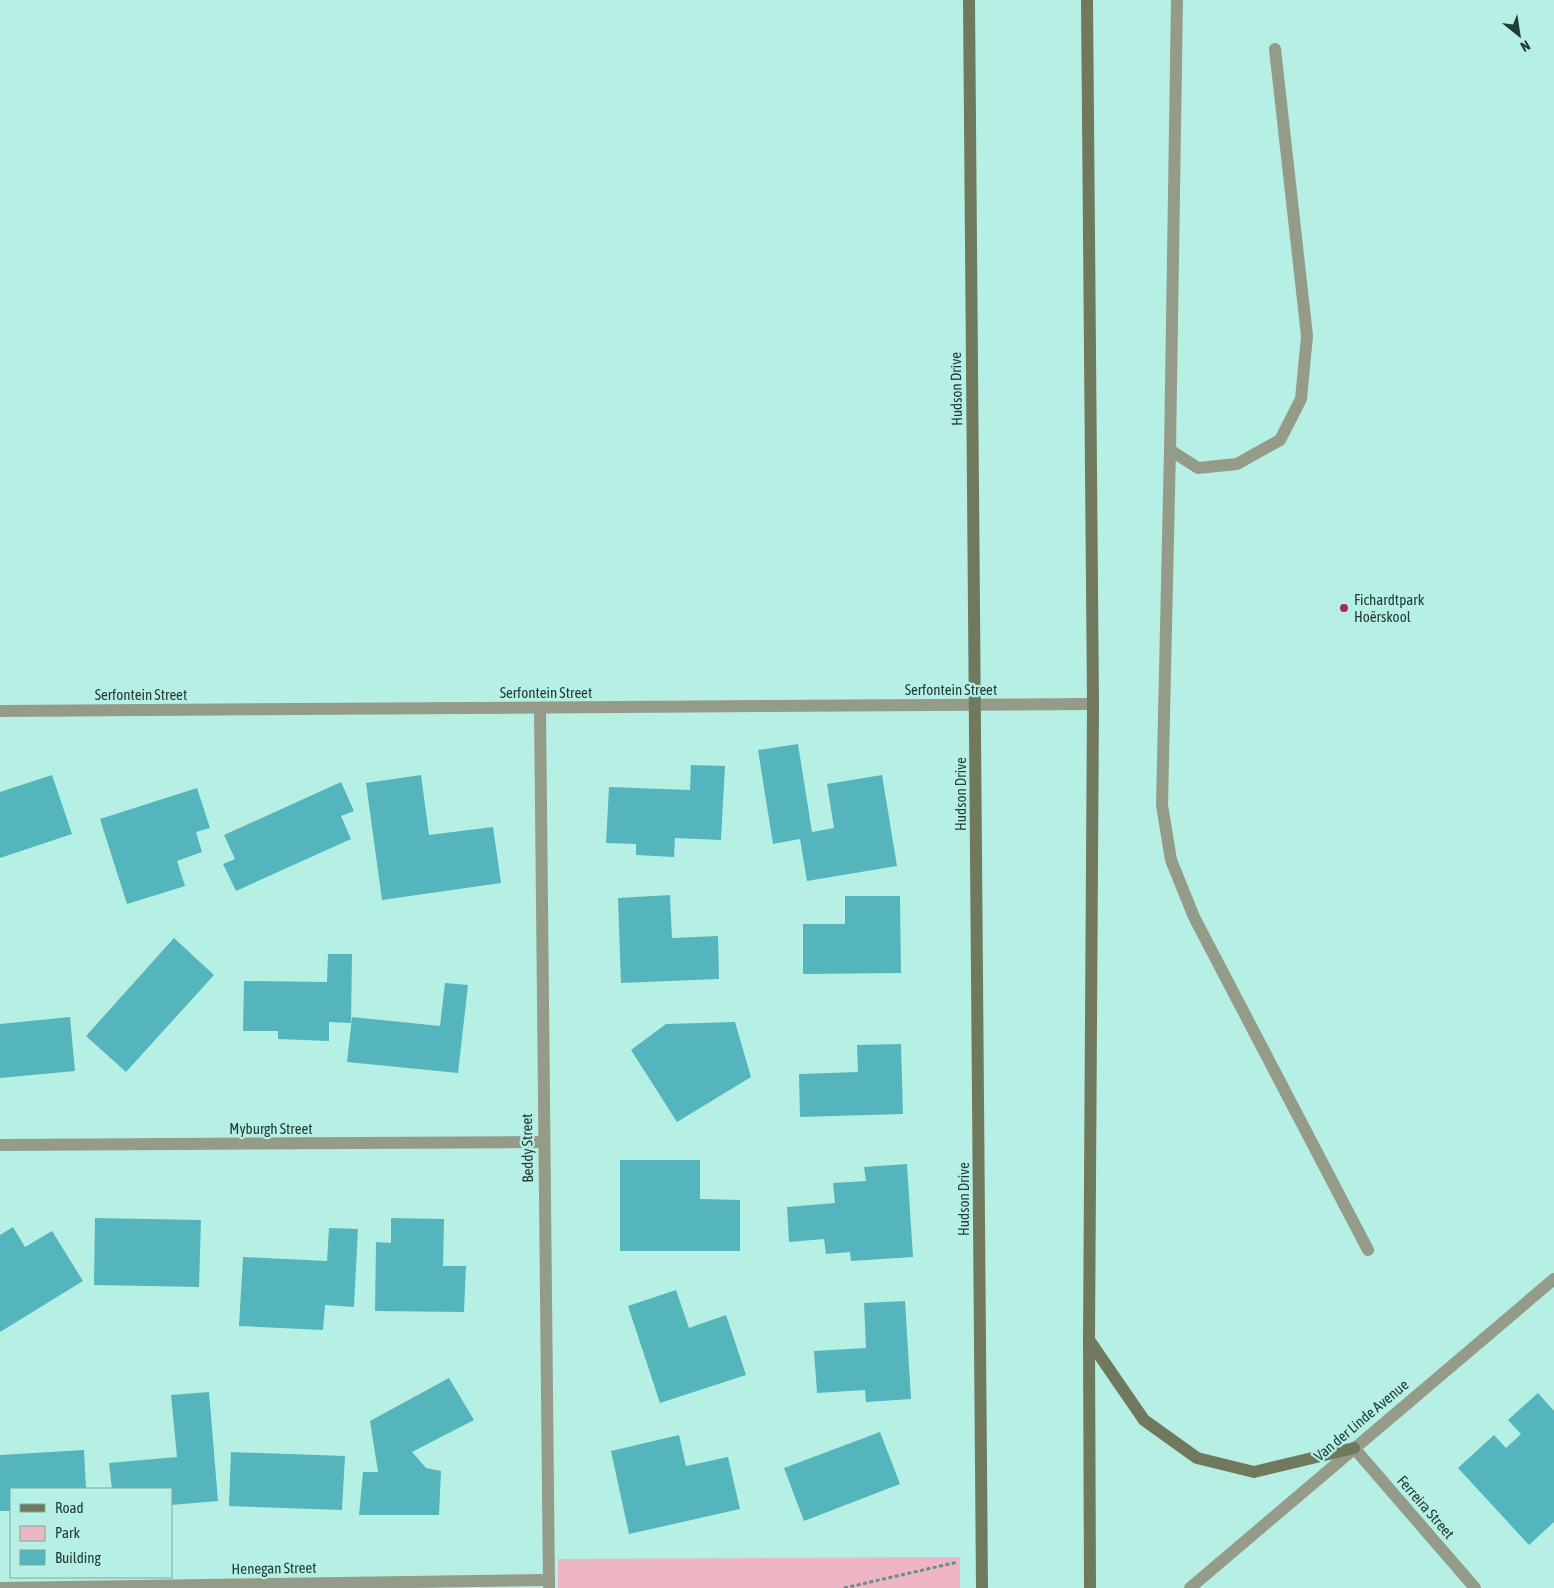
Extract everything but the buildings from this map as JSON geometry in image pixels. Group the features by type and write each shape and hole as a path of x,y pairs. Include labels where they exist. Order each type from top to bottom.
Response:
{"street":[{"name":"Hudson Drive","path":"969,0 982,1588"},
{"path":"1087,0 1093,704 1089,1340 1090,1588"},
{"path":"1177,0 1162,805 1171,860 1194,917 1368,1250"},
{"path":"1170,450 1198,468 1237,464 1280,440 1301,399 1307,336 1275,49"},
{"name":"Serfontein Street","path":"0,711 1093,704"},
{"name":"Beddy Street","path":"540,708 549,1584"},
{"name":"Myburgh Street","path":"0,1145 543,1142"},
{"name":"Van der Linde Avenue","path":"1190,1588 1554,1278"},
{"path":"1089,1340 1144,1420 1197,1458 1254,1472 1354,1448"},
{"name":"Ferreira Street","path":"1354,1448 1475,1588"},
{"name":"Henegan Street","path":"0,1588 549,1584"}],"path":[{"path":"844,1588 982,1557"}],"green space":[{"path":"960,1557 960,1588 558,1588 558,1559"}],"place":[{"name":"Fichardtpark Hoërskool","path":"1344,608"}]}
